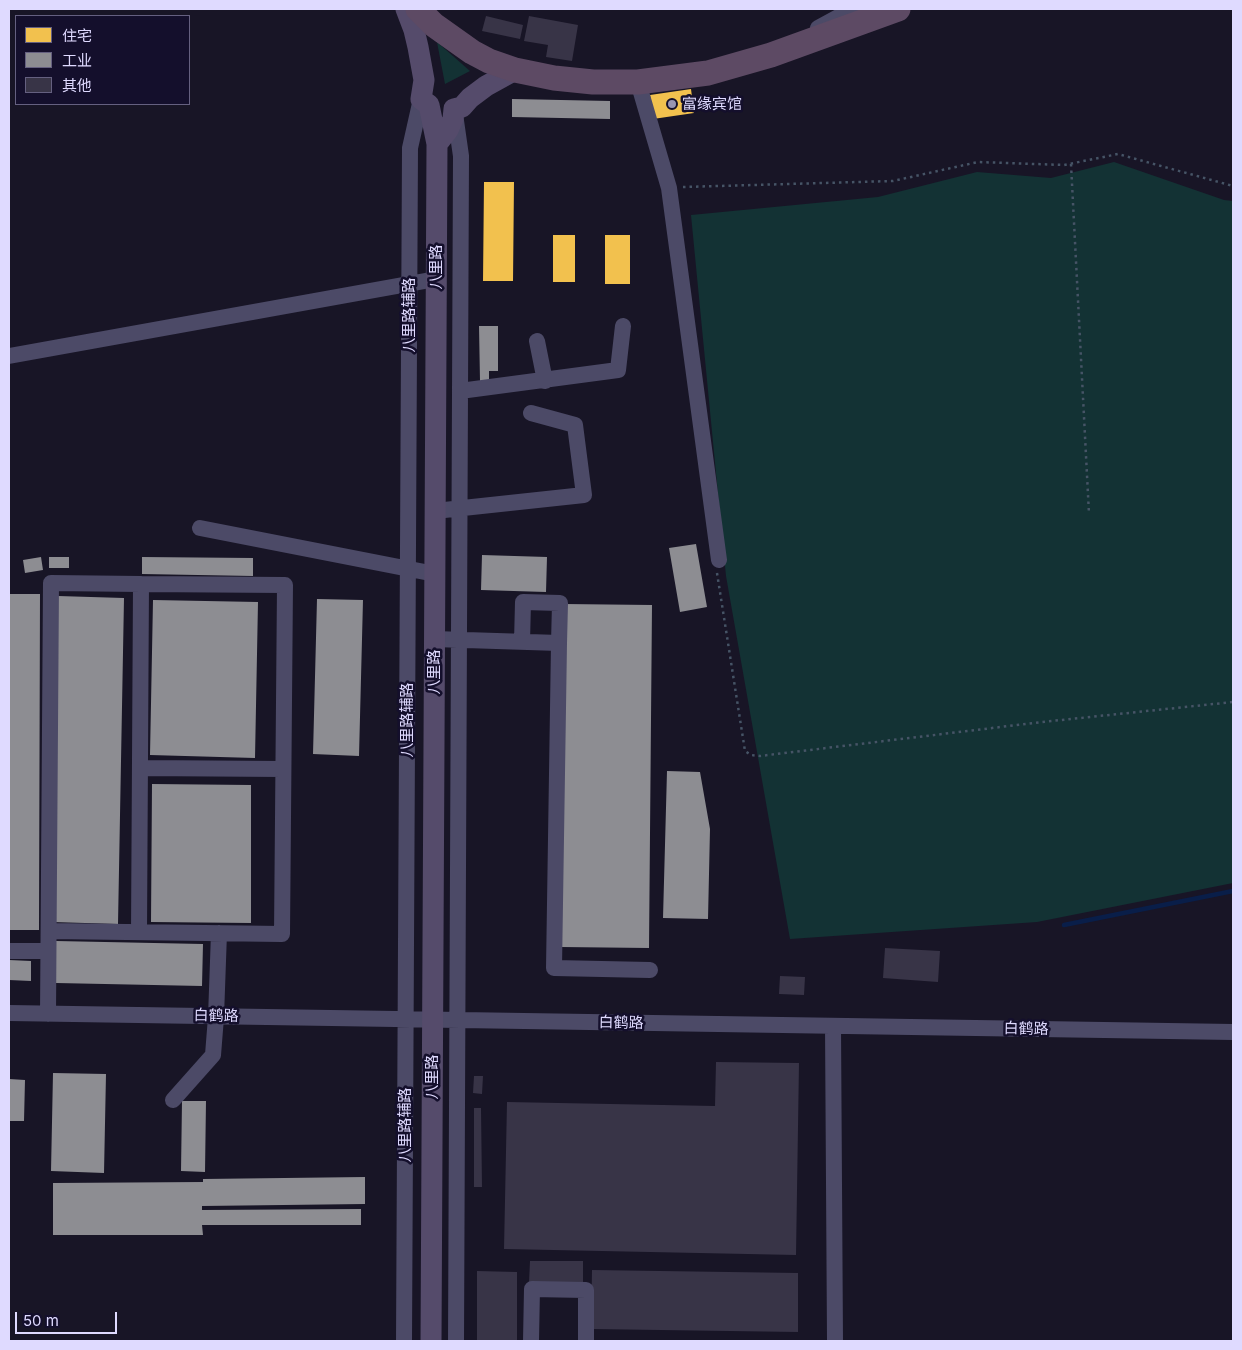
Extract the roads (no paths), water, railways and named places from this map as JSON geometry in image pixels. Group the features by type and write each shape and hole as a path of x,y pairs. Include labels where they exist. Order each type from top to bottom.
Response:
{"highway":[{"path":"418,9 434,25 472,52 489,60 515,70 554,78 593,82 638,82 708,72 771,55 898,9"}],"main road":[{"path":"406,9 414,30 424,80 421,100"},
{"path":"437,144 448,130 453,119 454,109 462,107 470,98 486,86 515,70"},
{"name":"八里路","path":"421,100 428,105 437,144 431,1341"}],"street":[{"path":"771,55 853,9"},
{"path":"638,82 669,188 719,560"},
{"name":"八里路辅路","path":"404,1341 410,148 421,100"},
{"path":"454,109 461,156 456,1341"},
{"path":"9,356 436,278"},
{"path":"460,392 618,370 623,326"},
{"path":"537,341 545,381"},
{"path":"435,511 584,495 575,424 531,413"},
{"path":"200,528 435,574"},
{"path":"48,931 282,934 285,585 51,582 48,931 48,1014"},
{"path":"139,932 142,584"},
{"path":"522,642 523,602 560,603 554,968 650,970"},
{"path":"434,639 559,643"},
{"path":"140,768 284,769"},
{"path":"173,1100 213,1055 219,933"},
{"path":"9,951 48,951"},
{"name":"白鹤路","path":"9,1013 1233,1032"},
{"path":"833,1026 835,1341"},
{"path":"531,1341 532,1289 586,1290 586,1341"}],"waterway":[{"path":"1064,925 1233,891"}],"place":[{"name":"富缘宾馆","path":"672,104"}]}
